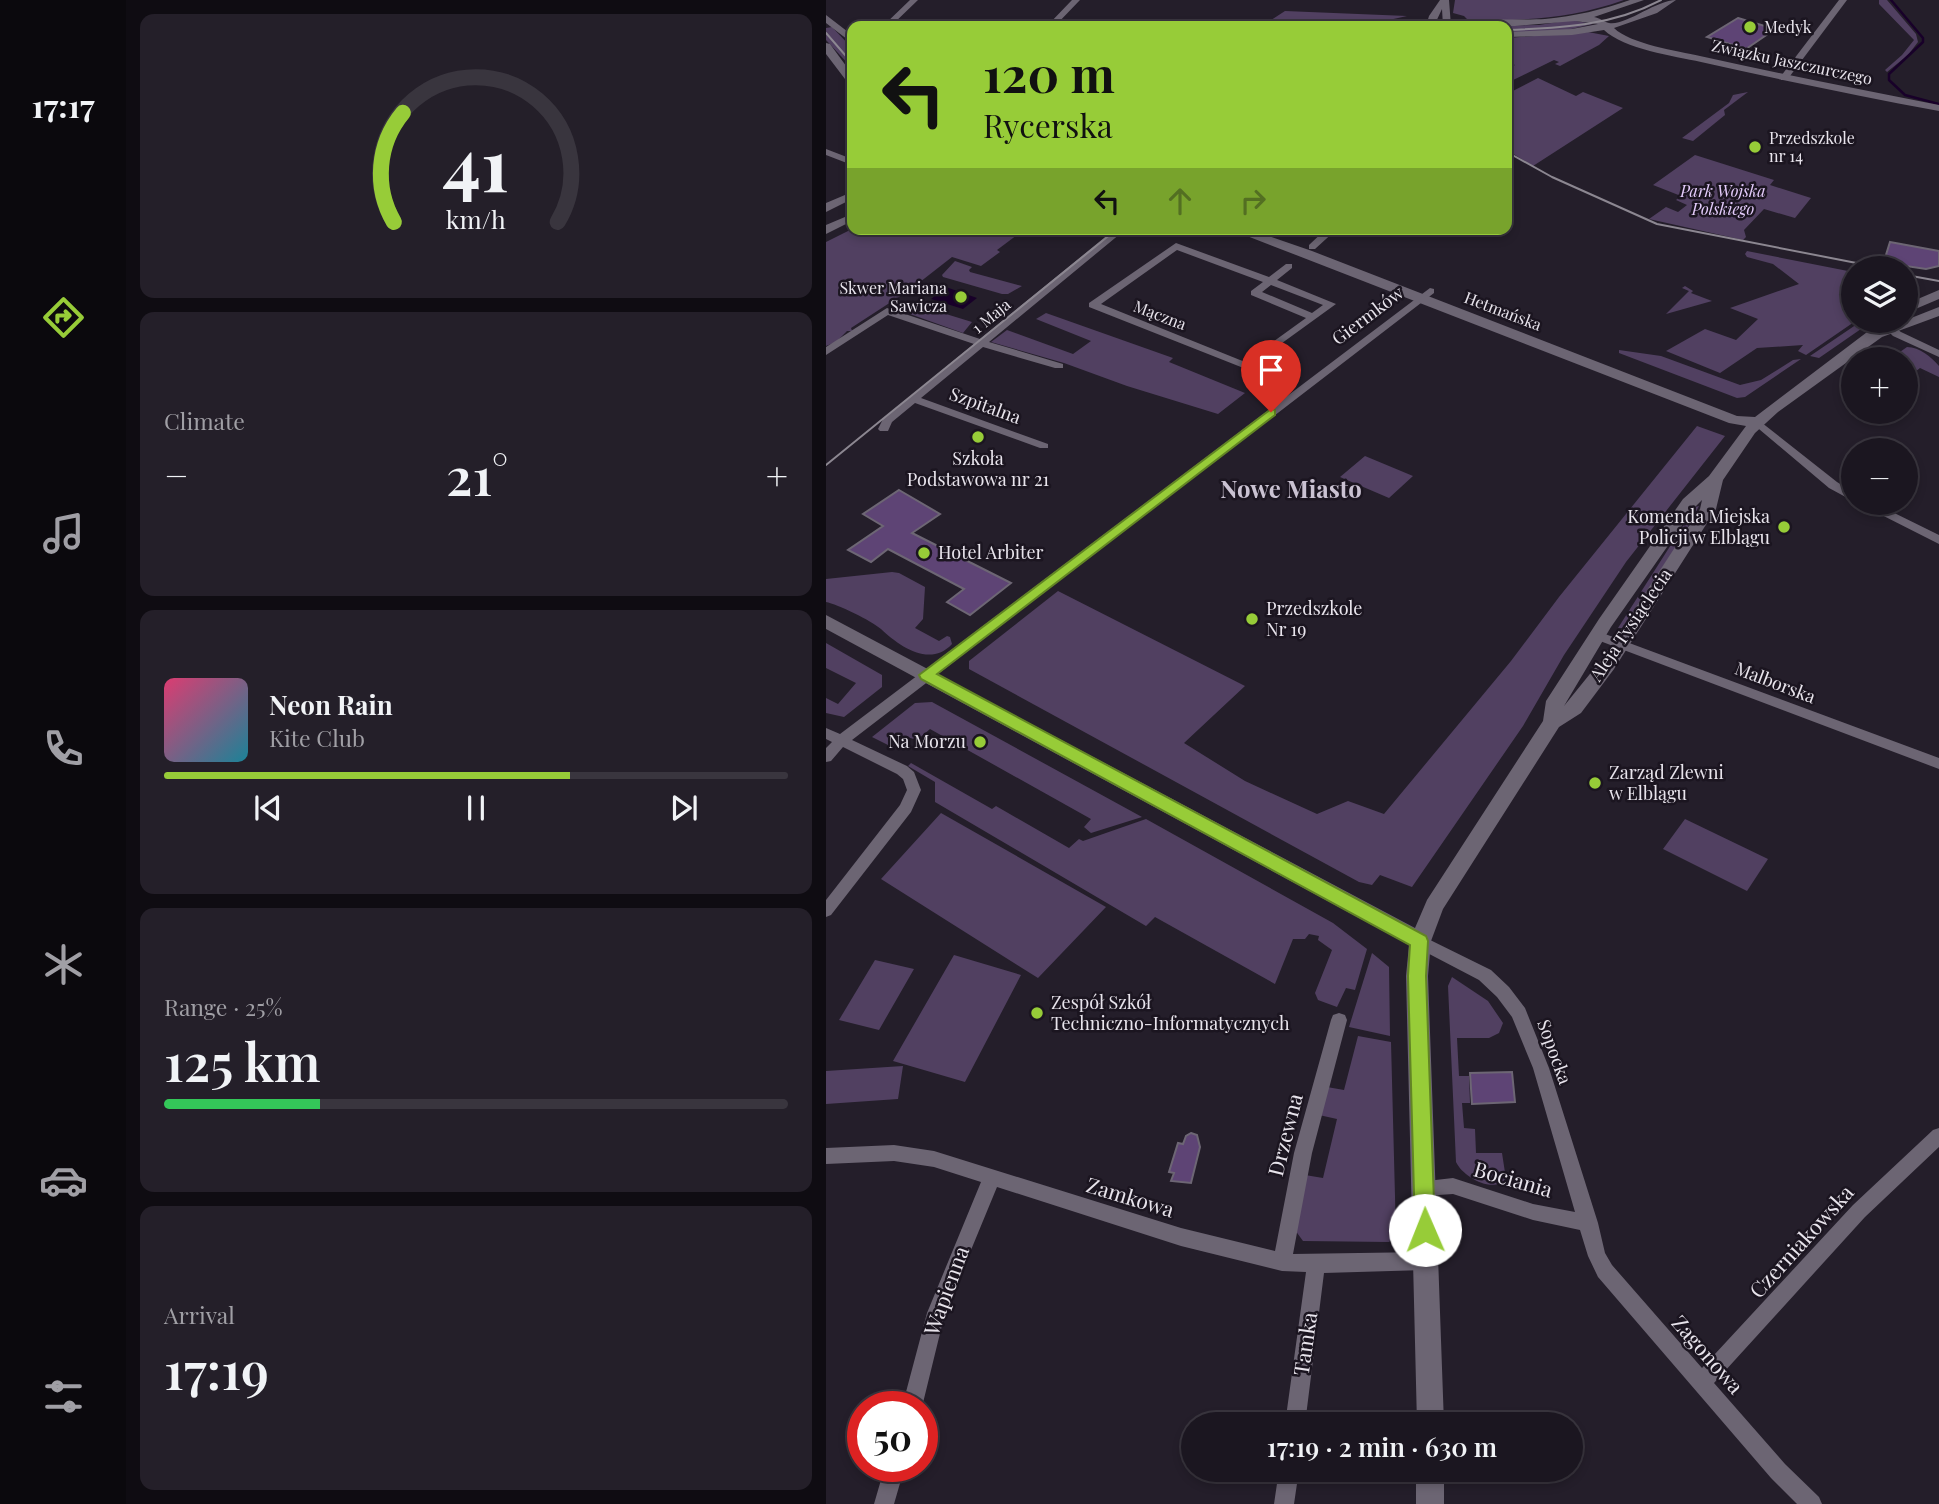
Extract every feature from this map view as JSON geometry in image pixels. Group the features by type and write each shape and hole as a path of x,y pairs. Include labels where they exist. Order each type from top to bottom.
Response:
{"main road":[{"path":"826,18 847,34"},
{"path":"826,46 847,74"},
{"name":"Hetmańska","path":"1253,235 1425,295"},
{"name":"Hetmańska","path":"1278,235 1734,420 1758,422"},
{"path":"1918,304 1939,295"},
{"name":"Aleja Tysiąclecia","path":"1918,317 1939,311"},
{"name":"Aleja Tysiąclecia","path":"1431,1412 1417,976 1420,941 1434,906 1552,722 1555,701 1597,635 1689,503 1715,480 1758,422 1880,333"},
{"name":"Aleja Tysiąclecia","path":"1552,722 1574,708 1620,644 1708,509 1715,480"},
{"path":"826,621 1420,941"},
{"path":"1430,1482 1430,1504"}],"street":[{"path":"893,21 914,0"},
{"path":"1056,21 1076,0"},
{"path":"1445,0 1447,21"},
{"path":"1431,21 1445,0"},
{"path":"1604,20 1639,0"},
{"path":"1512,35 1559,33 1604,20 1646,14 1671,0"},
{"path":"1784,78 1843,0"},
{"name":"Związku Jaszczurczego","path":"1512,21 1574,18 1604,20 1613,35 1784,78 1939,108"},
{"path":"826,152 847,160"},
{"path":"826,208 847,198"},
{"path":"826,230 847,220"},
{"name":"1 Maja","path":"884,429 887,421 913,399 1114,235"},
{"path":"1312,247 1325,235"},
{"name":"Mączna","path":"1176,246 1270,281 1331,304 1245,366 1093,305 1176,246"},
{"path":"1289,266 1255,293 1313,317"},
{"name":"Giermków","path":"826,757 841,741 926,675 1425,295"},
{"path":"826,352 887,312 1059,366"},
{"path":"1906,333 1938,352"},
{"name":"Szpitalna","path":"913,399 1044,446"},
{"path":"1758,422 1841,490"},
{"path":"1888,515 1939,540"},
{"name":"Malborska","path":"1597,635 1939,764"},
{"path":"826,733 909,776 914,790 912,798 892,826 826,911"},
{"name":"Sopocka","path":"1420,941 1485,975 1519,1013 1541,1068 1588,1223"},
{"name":"Drzewna","path":"1282,1262 1303,1153 1339,1020"},
{"name":"Czerniakowska","path":"1701,1383 1774,1308 1859,1211 1939,1136"},
{"name":"Zamkowa","path":"826,1156 910,1154 1181,1237 1282,1262 1316,1264 1425,1261"},
{"name":"Wapienna","path":"916,1391 936,1313 992,1178"},
{"name":"Bociania","path":"1424,1188 1453,1186 1533,1212 1588,1223"},
{"name":"Zagonowa","path":"1588,1223 1605,1271 1778,1471 1812,1504"},
{"name":"Tamka","path":"1297,1412 1316,1264"},
{"path":"884,1504 890,1482"},
{"path":"1283,1504 1287,1482"}],"green space":[{"path":"1455,0 1624,0 1585,11 1549,17 1469,21 1464,16 1453,13"},
{"path":"1879,0 1887,0 1916,34 1918,42 1908,55 1887,72 1885,70 1914,40 1879,4"},
{"path":"1285,11 1407,16 1389,21 1270,21"},
{"path":"1570,20 1593,24 1567,30 1512,33 1512,26"},
{"path":"832,27 847,43 847,63 826,40 826,28"},
{"path":"1588,32 1609,36 1599,45 1560,66 1555,64 1559,62 1554,60 1512,81 1512,66 1515,65 1512,64 1512,38"},
{"path":"1538,78 1576,96 1583,92 1623,108 1533,166 1512,153 1512,91"},
{"path":"1748,92 1724,110 1725,115 1693,141 1682,138 1729,103 1733,95"},
{"name":"Park Wojska Polskiego","path":"1695,155 1774,180 1770,185 1811,198 1795,218 1764,209 1744,230 1746,237 1743,240 1649,219 1666,207 1678,212 1687,205 1676,200 1681,196 1653,185"},
{"path":"847,232 847,235 1017,235 981,266 952,257 911,289 851,328 852,331 847,331 836,342 826,346 826,242"},
{"path":"1747,251 1841,270 1841,331 1806,355 1798,351 1803,345 1757,348 1720,373 1666,351 1705,329 1736,340 1758,319 1730,308 1799,284 1773,264 1747,257"},
{"path":"955,261 972,267 970,272 1022,286 1008,294 1002,294 943,277"},
{"path":"1685,286 1693,291 1691,293 1712,301 1666,314 1689,291 1682,288"},
{"path":"907,302 972,322 963,333 896,309"},
{"path":"1046,313 1173,358 1169,362 1245,393 1218,414 991,342 1007,330 1073,354 1091,341 1036,319"},
{"path":"1844,333 1855,333 1819,358 1810,356"},
{"path":"1619,350 1661,356 1740,385 1761,380 1793,360 1801,359 1745,397 1737,398 1619,353"},
{"path":"1918,350 1939,366 1939,377 1920,368 1918,370"},
{"path":"1697,426 1725,436 1626,562 1564,655 1523,726 1412,887 1380,875 1372,885 1359,882 969,669 969,661 1058,591 1245,686 1184,743 1245,781 1317,814 1348,801 1384,814 1511,661"},
{"path":"1365,456 1413,476 1389,498 1340,477"},
{"path":"1699,506 1682,538 1622,628 1618,628 1695,507"},
{"path":"892,572 925,587 923,619 915,628 939,641 950,637 952,644 943,651 934,654 915,652 870,622 826,602 826,579"},
{"path":"826,643 882,675 882,687 844,717 826,713 826,698 838,704 856,683 826,668"},
{"path":"932,702 1142,817 1091,833 1084,827 1091,819 930,729 917,740 907,737 894,748 872,737 915,703"},
{"path":"911,763 992,809 996,806 1069,848 1079,839 1083,841 1146,819 1333,923 1367,949 1355,990 1346,988 1337,1007 1318,1000 1315,993 1332,950 1318,940 1319,936 1309,934 1305,939 1293,939 1275,984 1155,917 1146,926 935,802 935,782 908,766"},
{"path":"941,813 1106,907 1038,978 881,879"},
{"path":"1685,819 1768,859 1747,891 1663,849"},
{"path":"1372,953 1389,967 1390,1036 1349,1027"},
{"path":"954,955 1021,975 965,1082 893,1061"},
{"path":"875,960 914,969 879,1030 839,1020"},
{"path":"1452,977 1488,1001 1503,1023 1499,1033 1489,1038 1457,1038 1459,1076 1469,1076 1470,1103 1462,1103 1464,1128 1475,1129 1476,1153 1502,1153 1506,1179 1494,1185 1471,1178 1456,1162 1448,986"},
{"path":"1358,1036 1391,1042 1396,1235 1389,1242 1303,1241 1295,1230 1305,1175 1323,1178 1337,1119 1319,1115 1327,1087 1344,1090"},
{"path":"903,1066 898,1099 826,1104 826,1071"}],"shaded area":[{"path":"946,287 977,298 963,309 931,299"}],"building":[{"path":"1738,18 1775,29 1746,49 1707,37"},
{"path":"1890,242 1939,251 1939,266 1918,268 1918,256 1886,256"},
{"name":"Hotel Arbiter","path":"899,490 940,514 912,533 1011,583 970,615 947,602 964,589 888,549 871,562 848,550 883,526 863,514"},
{"path":"1512,1072 1515,1102 1472,1104 1470,1073"},
{"path":"1191,1133 1197,1135 1200,1147 1191,1183 1171,1181 1174,1173 1169,1172 1178,1143 1183,1144 1186,1136"}],"waterway":[{"path":"1891,0 1923,38 1923,42 1889,74 1889,80 1905,95 1939,104"}],"tram line":[{"path":"1512,30 1586,24 1643,9 1661,0"},
{"path":"826,33 847,57"},
{"path":"1512,155 1552,177 1657,224 1841,260"},
{"path":"826,465 1110,235"},
{"path":"1918,277 1939,281"}],"place":[{"name":"Medyk","path":"1750,27"},
{"name":"Przedszkole nr 14","path":"1755,147"},
{"name":"Skwer Mariana Sawicza","path":"961,297"},
{"name":"Szkoła Podstawowa nr 21","path":"978,437"},
{"name":"Komenda Miejska Policji w Elblągu","path":"1784,527"},
{"name":"Hotel Arbiter","path":"924,553"},
{"name":"Przedszkole Nr 19","path":"1252,619"},
{"name":"Na Morzu","path":"980,742"},
{"name":"Zarząd Zlewni w Elblągu","path":"1595,783"},
{"name":"Zespół Szkół Techniczno-Informatycznych","path":"1037,1013"}],"district":[{"name":"Nowe Miasto","path":"1291,490"}],"route":[{"path":"1271,412 926,675 1420,941 1417,976 1425,1230"}]}
